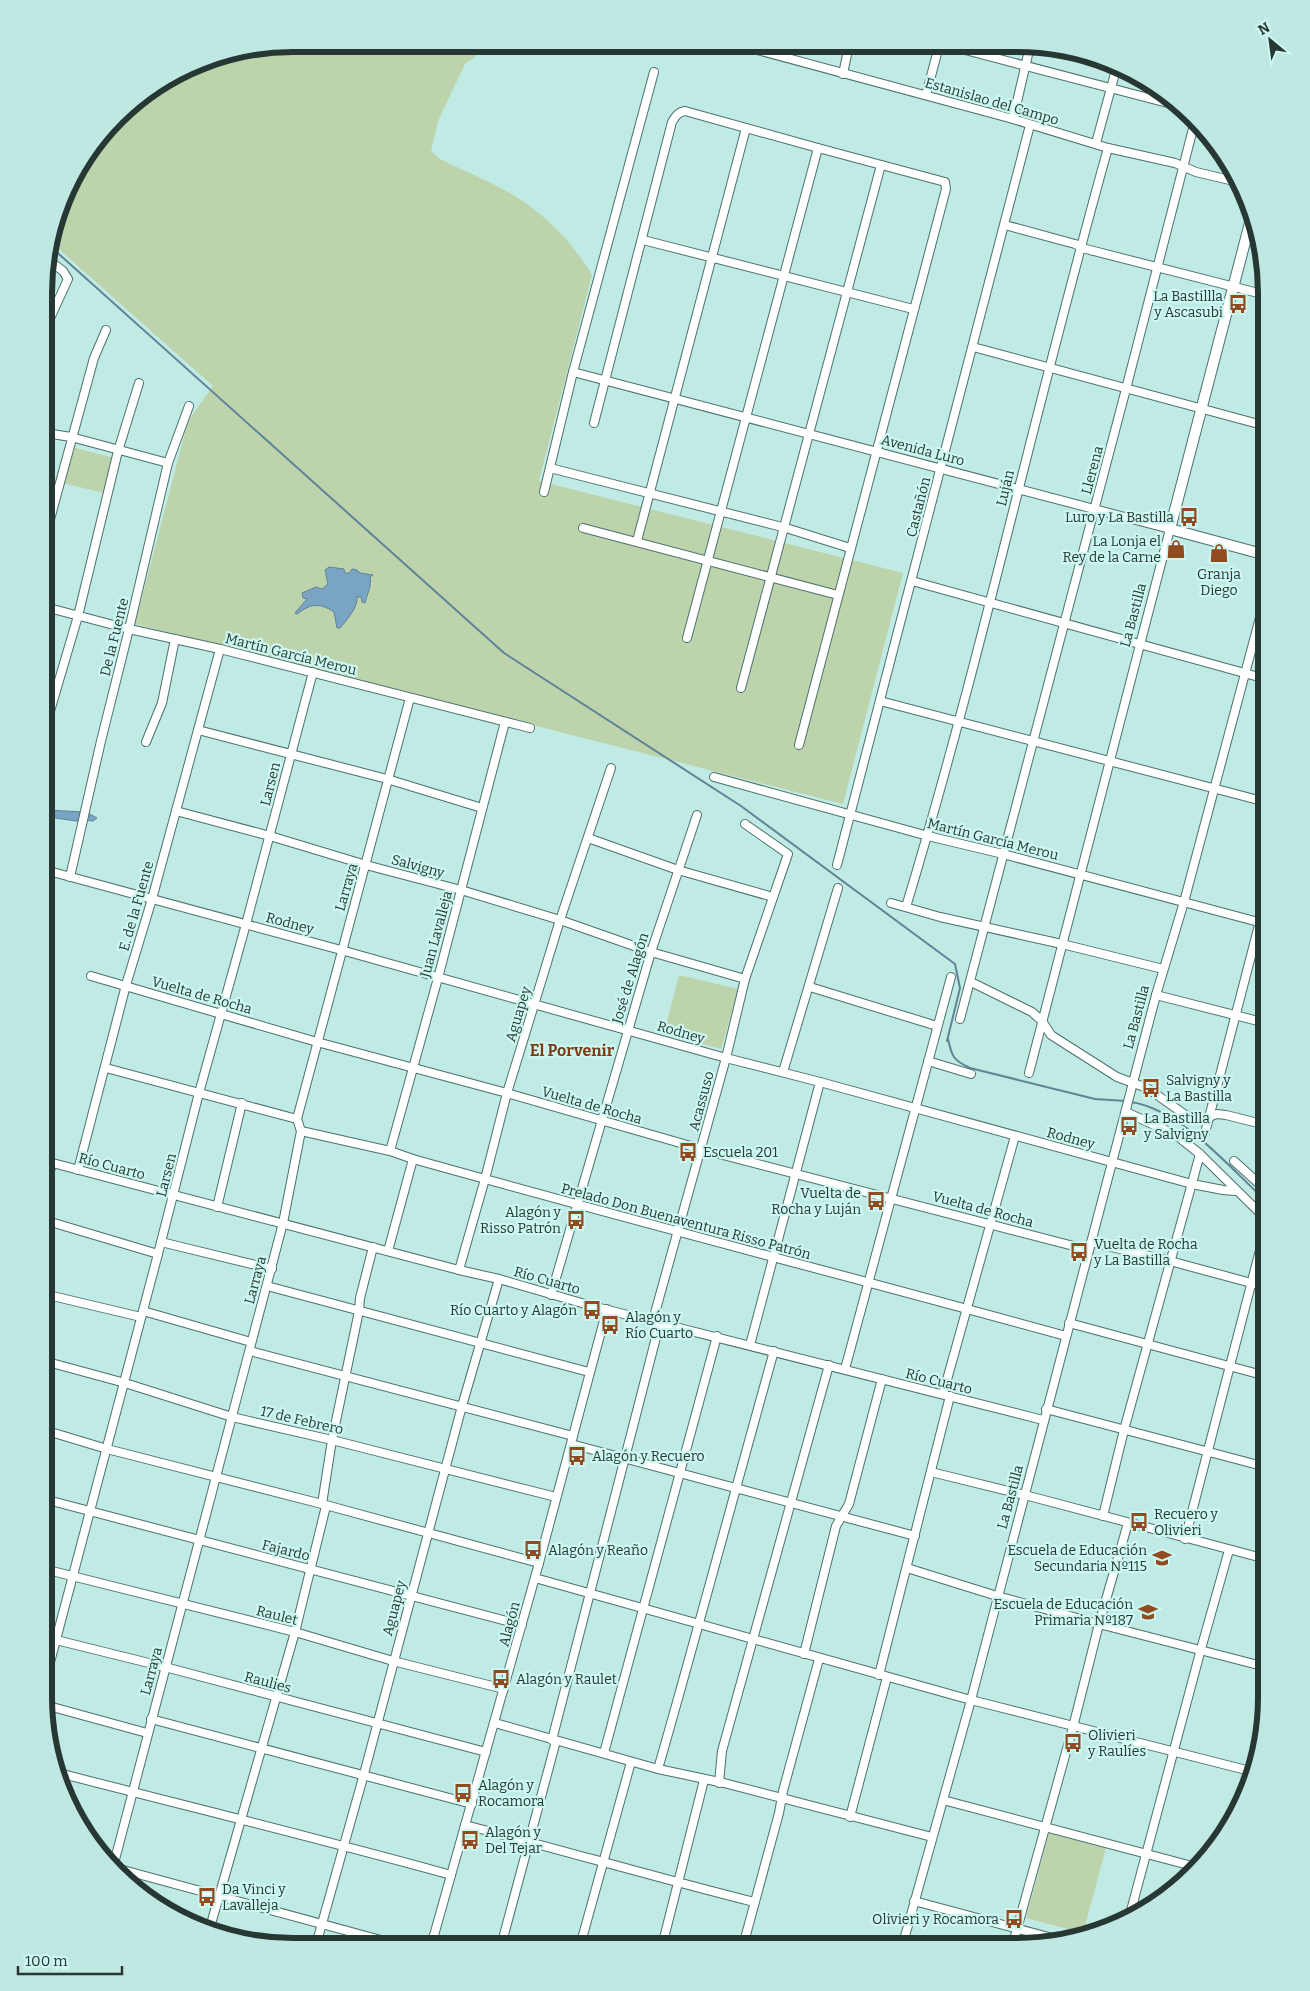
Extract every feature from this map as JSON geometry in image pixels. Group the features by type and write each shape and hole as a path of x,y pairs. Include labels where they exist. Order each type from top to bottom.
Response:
{"street":[{"name":"Estanislao del Campo","path":"776,52 843,74 1013,119 1108,148 1175,163 1229,179"},
{"path":"843,74 848,52"},
{"path":"926,95 937,52"},
{"path":"972,52 1162,102"},
{"path":"1013,119 1028,53"},
{"path":"544,492 573,372 654,72"},
{"path":"1096,143 1115,74"},
{"path":"594,424 672,122 681,112 684,111 945,182 946,185 799,745"},
{"name":"Castañón","path":"837,865 1030,125"},
{"path":"637,541 746,128"},
{"name":"Llerena","path":"1003,854 1193,130"},
{"path":"687,638 782,276 818,148"},
{"name":"Luján","path":"906,907 928,836 1080,246 1108,148"},
{"path":"742,688 881,165"},
{"path":"1005,225 1080,246 1086,250 1258,293"},
{"name":"La Bastilla","path":"1029,1073 1248,229"},
{"path":"643,240 913,309"},
{"path":"52,315 68,284 63,271 55,265"},
{"path":"52,511 94,358 106,330"},
{"path":"973,347 1258,424"},
{"name":"Avenida Luro","path":"573,372 1258,553"},
{"path":"52,704 78,616 118,451 139,383"},
{"name":"De la Fuente","path":"70,877 100,741 129,629 168,463 189,406"},
{"path":"52,434 71,437 168,463"},
{"path":"550,468 786,528 850,548"},
{"path":"583,528 838,595"},
{"path":"912,581 1258,677"},
{"name":"Martín García Merou","path":"52,609 313,672 530,728"},
{"name":"La Bastilla","path":"904,1938 971,1700 1043,1420 1113,1162 1132,1082 1163,969 1184,902 1258,627"},
{"path":"146,742 162,703 175,639"},
{"name":"E. de la Fuente","path":"78,1170 126,985 152,899 220,649"},
{"name":"Larsen","path":"52,1652 71,1576 125,1383 220,1013 270,836 313,672"},
{"name":"Larraya","path":"115,1859 134,1792 147,1732 183,1605 251,1342 272,1269 283,1223 300,1131 297,1119 410,698"},
{"path":"880,701 1258,800"},
{"name":"Juan Lavalleja","path":"390,1151 438,978 505,722"},
{"path":"198,730 290,756 387,779 482,808"},
{"name":"Aguapey","path":"459,1270 507,1093 560,920 611,768"},
{"name":"Martín García Merou","path":"714,777 928,836 1081,874 1258,922"},
{"name":"Salvigny","path":"176,811 461,890 560,920 651,952 745,979"},
{"name":"José de Alagón","path":"551,1295 651,952 696,815"},
{"name":"Acassuso","path":"503,1938 529,1841 589,1594 625,1459 677,1231 726,1058 745,979 788,854 744,824"},
{"path":"588,838 678,870 773,898"},
{"path":"960,1020 1003,854"},
{"name":"Rodney","path":"52,872 1192,1184 1236,1191"},
{"path":"783,1072 810,987 838,888"},
{"path":"891,903 984,928 1062,944 1163,969"},
{"path":"1204,1133 1258,940"},
{"name":"Vuelta de Rocha","path":"90,976 317,1042 796,1174 990,1223 1090,1246 1170,1261 1258,1285"},
{"path":"845,1369 951,977"},
{"path":"971,982 1032,1012 1042,1021 1052,1035 1116,1077 1147,1088 1194,1119 1200,1120 1217,1114 1258,1124"},
{"path":"810,987 938,1026"},
{"path":"1156,996 1258,1021"},
{"path":"928,1061 970,1074"},
{"path":"106,1068 297,1119"},
{"path":"750,1345 820,1082"},
{"path":"217,1207 242,1103"},
{"path":"1126,1112 1176,1135 1200,1154 1258,1212"},
{"name":"Prelado Don Buenaventura Risso Patrón","path":"300,1131 390,1151 576,1205 774,1256 1066,1336"},
{"path":"850,1817 906,1568 931,1472 946,1395 990,1223 1015,1136"},
{"path":"1103,1516 1124,1430 1149,1345 1200,1154"},
{"path":"388,1251 413,1159"},
{"path":"1234,1161 1258,1183"},
{"name":"Río Cuarto","path":"52,1163 459,1270 499,1278 551,1295 1043,1420"},
{"path":"52,1222 158,1254"},
{"path":"161,1242 272,1269"},
{"path":"211,1924 260,1747 295,1632 311,1569 324,1505 332,1440 359,1311 360,1298 373,1247"},
{"path":"1185,1539 1258,1257"},
{"name":"Aguapey","path":"318,1938 364,1774 376,1723 479,1343 499,1278"},
{"path":"267,1286 588,1372"},
{"path":"52,1296 142,1314 251,1342"},
{"name":"Alagón","path":"433,1938 535,1578 606,1309"},
{"path":"1069,1323 1258,1374"},
{"path":"604,1753 717,1336"},
{"path":"250,1351 462,1406 572,1440 625,1459 915,1536"},
{"path":"658,1769 700,1624 735,1488 774,1351"},
{"name":"17 de Febrero","path":"52,1363 125,1383 232,1417 332,1440 556,1497"},
{"path":"719,1783 722,1751 829,1365"},
{"path":"804,1654 836,1526 849,1504 882,1379"},
{"path":"1046,1409 1258,1465"},
{"path":"52,1432 107,1449 539,1563"},
{"path":"931,1472 1258,1557"},
{"name":"Fajardo","path":"52,1501 522,1625"},
{"path":"1014,1938 1128,1523"},
{"path":"1131,1909 1200,1649 1229,1550"},
{"path":"906,1568 997,1596 1258,1665"},
{"name":"Raulet","path":"52,1570 295,1632 393,1661 504,1689"},
{"path":"535,1578 971,1700 1246,1770"},
{"name":"Raulies","path":"52,1639 166,1667 486,1752"},
{"path":"745,1938 820,1659"},
{"path":"53,1707 147,1732"},
{"path":"152,1719 472,1804"},
{"path":"495,1723 631,1762 932,1837"},
{"path":"582,1938 631,1762"},
{"path":"65,1774 451,1875"},
{"path":"664,1938 704,1780"},
{"path":"944,1800 1190,1864"},
{"path":"465,1825 529,1841 679,1884 754,1902"},
{"path":"126,1870 375,1938"},
{"path":"914,1902 1046,1936"}],"green space":[{"path":"294,52 481,52 465,64 438,121 431,151 440,159 515,196 538,212 568,241 592,275 539,481 903,573 843,804 135,624 188,421 213,386 57,247 65,216 77,187 102,147 123,123 160,93 201,71 246,57"},
{"path":"72,447 114,458 104,493 63,483"},
{"path":"679,975 738,989 721,1049 664,1033"},
{"path":"1049,1833 1106,1848 1084,1929 1075,1931 1026,1918"}],"water":[{"path":"329,567 344,569 345,573 349,573 352,569 360,573 373,575 370,577 370,587 365,603 362,602 361,597 357,597 354,609 340,628 337,628 334,612 324,607 310,606 297,614 295,613 307,599 303,598 302,593 316,587 322,589 328,584 325,570"},
{"path":"52,810 86,812 97,818 93,821 52,818"}],"waterway":[{"path":"56,252 504,653 741,806 955,964 960,988 947,1041"},
{"path":"948,1039 954,1057 960,1063 970,1068 1095,1099 1126,1101"},
{"path":"1131,1102 1150,1107 1186,1128 1204,1142 1258,1193"}],"place":[{"name":"La Bastillla y Ascasubi","path":"1238,304"},
{"name":"Luro y La Bastilla","path":"1189,517"},
{"name":"La Lonja el Rey de la Carne","path":"1176,549"},
{"name":"Granja Diego","path":"1219,553"},
{"name":"Salvigny y La Bastilla","path":"1151,1088"},
{"name":"La Bastilla y Salvigny","path":"1129,1126"},
{"name":"Escuela 201","path":"688,1152"},
{"name":"Vuelta de Rocha y Luján","path":"876,1201"},
{"name":"Alagón y Risso Patrón","path":"576,1220"},
{"name":"Vuelta de Rocha y La Bastilla","path":"1079,1252"},
{"name":"Río Cuarto y Alagón","path":"592,1310"},
{"name":"Alagón y Río Cuarto","path":"610,1325"},
{"name":"Alagón y Recuero","path":"577,1456"},
{"name":"Recuero y Olivieri","path":"1139,1522"},
{"name":"Alagón y Reaño","path":"533,1550"},
{"name":"Escuela de Educación Secundaria Nº115","path":"1162,1558"},
{"name":"Escuela de Educación Primaria Nº187","path":"1148,1612"},
{"name":"Alagón y Raulet","path":"501,1679"},
{"name":"Olivieri y Raulíes","path":"1073,1743"},
{"name":"Alagón y Rocamora","path":"463,1793"},
{"name":"Alagón y Del Tejar","path":"470,1840"},
{"name":"Da Vinci y Lavalleja","path":"207,1897"},
{"name":"Olivieri y Rocamora","path":"1014,1919"}],"district":[{"name":"El Porvenir","path":"572,1050"}]}
